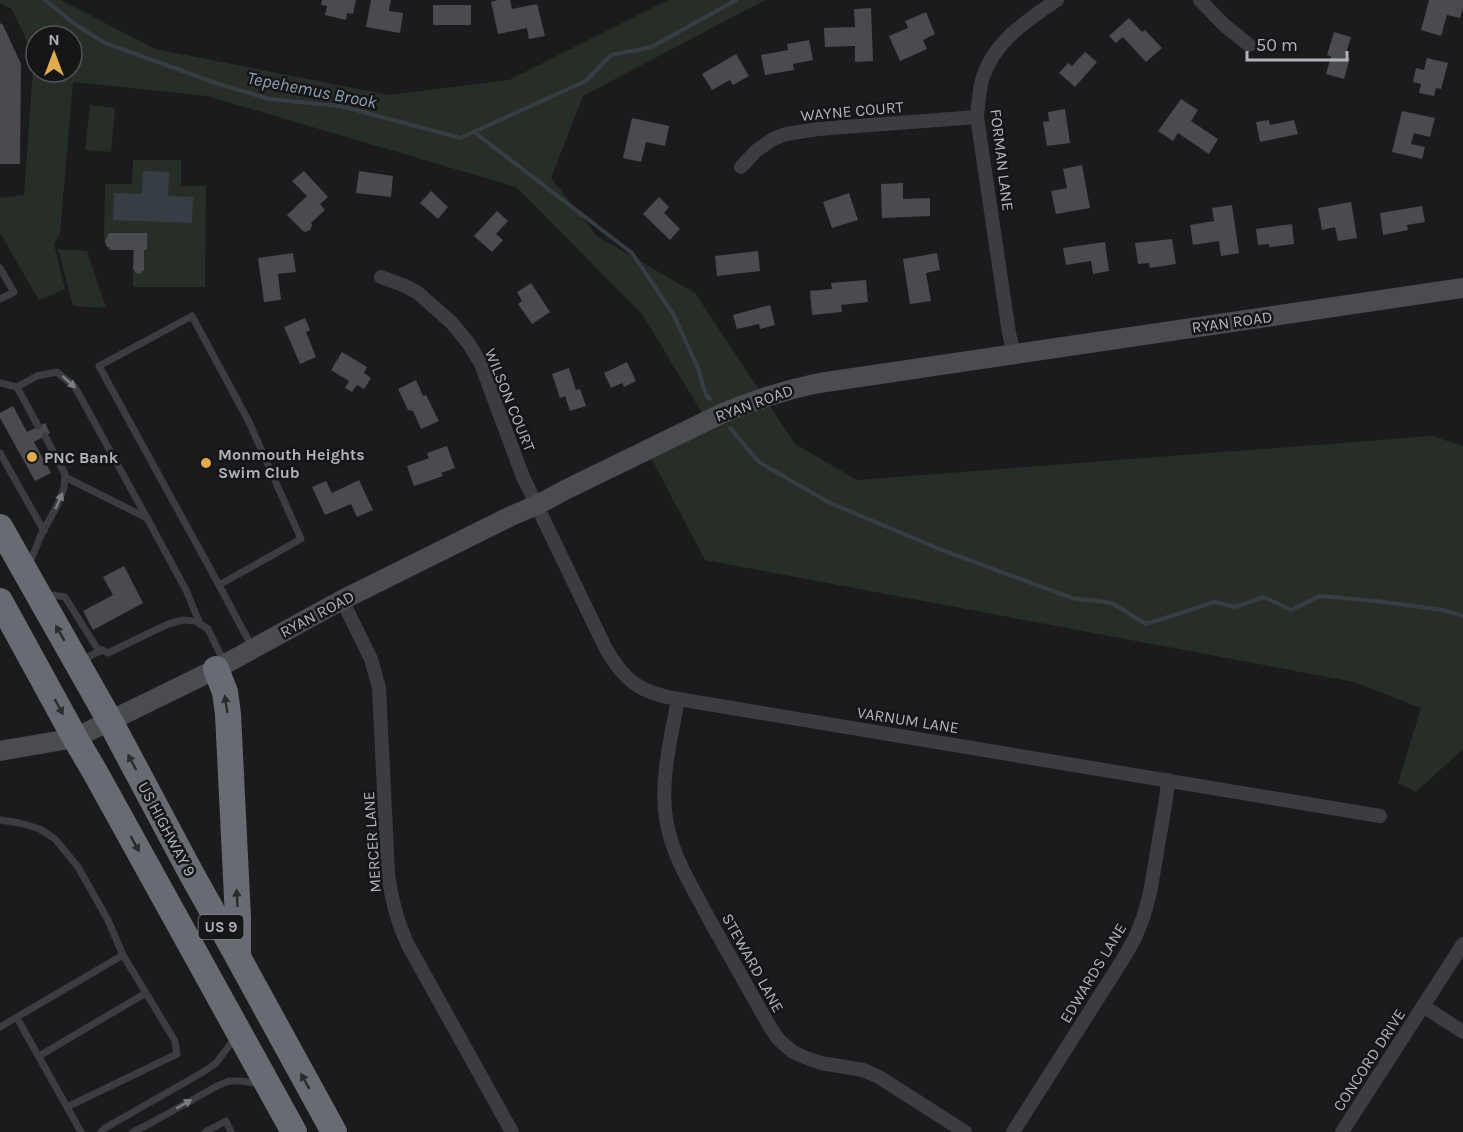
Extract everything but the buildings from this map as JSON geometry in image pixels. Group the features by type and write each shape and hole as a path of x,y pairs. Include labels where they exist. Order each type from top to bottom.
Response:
{"highway":[{"name":"US HIGHWAY 9","path":"0,527 110,721 190,873 334,1132"},
{"name":"US 9","path":"0,601 294,1132"},
{"path":"221,667 228,714 238,957"}],"street":[{"name":"FORMAN LANE","path":"1014,354 977,117 983,79 999,47 1018,27 1056,0"},
{"path":"1200,0 1223,24 1249,45"},
{"name":"WAYNE COURT","path":"741,167 756,151 773,139 786,134 818,129 977,117"},
{"name":"WILSON COURT","path":"381,277 418,293 452,323 469,344 481,364 523,477 537,505"},
{"name":"RYAN ROAD","path":"0,751 75,738 221,667 342,600 511,516 723,413 774,394 819,383 1463,288"},
{"name":"VARNUM LANE","path":"537,505 615,664 640,688 661,696 1380,816"},
{"name":"MERCER LANE","path":"342,600 371,659 379,688 388,873 397,920 408,945 512,1132"},
{"name":"STEWARD LANE","path":"678,699 664,791 665,817 670,841 683,871 770,1028 779,1040 793,1052 821,1063 863,1070 879,1077 965,1132"},
{"name":"EDWARDS LANE","path":"1013,1132 1124,959 1135,938 1150,893 1168,780"},
{"name":"CONCORD DRIVE","path":"1342,1132 1463,944"},
{"name":"CONCORD DRIVE","path":"1424,1006 1463,1032"}],"lane":[{"path":"0,268 14,292 0,299"},
{"path":"219,585 301,539 249,422 192,316 99,366 253,649"},
{"path":"0,382 17,387 37,376 57,372 75,387 186,590 200,624"},
{"path":"17,387 38,426"},
{"path":"26,573 64,488 65,474 45,436"},
{"path":"0,453 44,531"},
{"path":"65,477 147,518"},
{"path":"40,598 53,595 65,597 97,648 108,653 168,624 183,620 196,621 208,629 221,667"},
{"path":"77,662 102,650"},
{"path":"0,820 20,823 40,830 55,839 78,867 108,920 123,955 175,1041 177,1054 67,1107"},
{"path":"0,1027 123,955"},
{"path":"39,1056 146,993"},
{"path":"17,1018 81,1132"},
{"path":"101,1132 206,1071 216,1063 239,1033"},
{"path":"133,1132 229,1080 268,1085"},
{"path":"205,1132 226,1121 231,1132"}],"shaded area":[{"path":"0,0 61,0 155,49 389,95 509,80 668,0 769,0 763,1 583,96 551,178 597,236 695,293 795,444 857,480 1432,436 1463,446 1463,749 1416,792 1398,783 1421,708 1354,682 705,560 648,452 707,421 642,314 516,187 207,96 84,83 84,24 24,24 24,35 12,9 0,3"},
{"path":"32,84 73,84 60,233 54,244 65,289 39,300 0,233 0,198 24,195"},
{"path":"90,105 115,108 111,152 85,150"},
{"path":"133,160 181,160 181,186 206,186 205,287 133,287 133,250 108,250 104,241 105,184 132,184"},
{"path":"143,171 169,172 168,196 193,197 192,223 113,220 114,193 142,194"},
{"path":"58,249 87,251 106,308 73,306"}],"waterway":[{"name":"Tepehemus Brook","path":"45,0 76,25 105,43 216,83 269,99 341,106 460,138 586,81 611,55 652,47 736,0"},
{"path":"474,132 632,253 673,314 698,368 706,395 710,399"},
{"path":"730,428 759,462 828,502 942,550 1072,598 1112,603 1146,624 1215,602 1235,607 1264,597 1291,610 1320,596 1443,610 1463,616"}],"place":[{"name":"PNC Bank","path":"32,457"},
{"name":"Monmouth Heights Swim Club","path":"206,463"}]}
